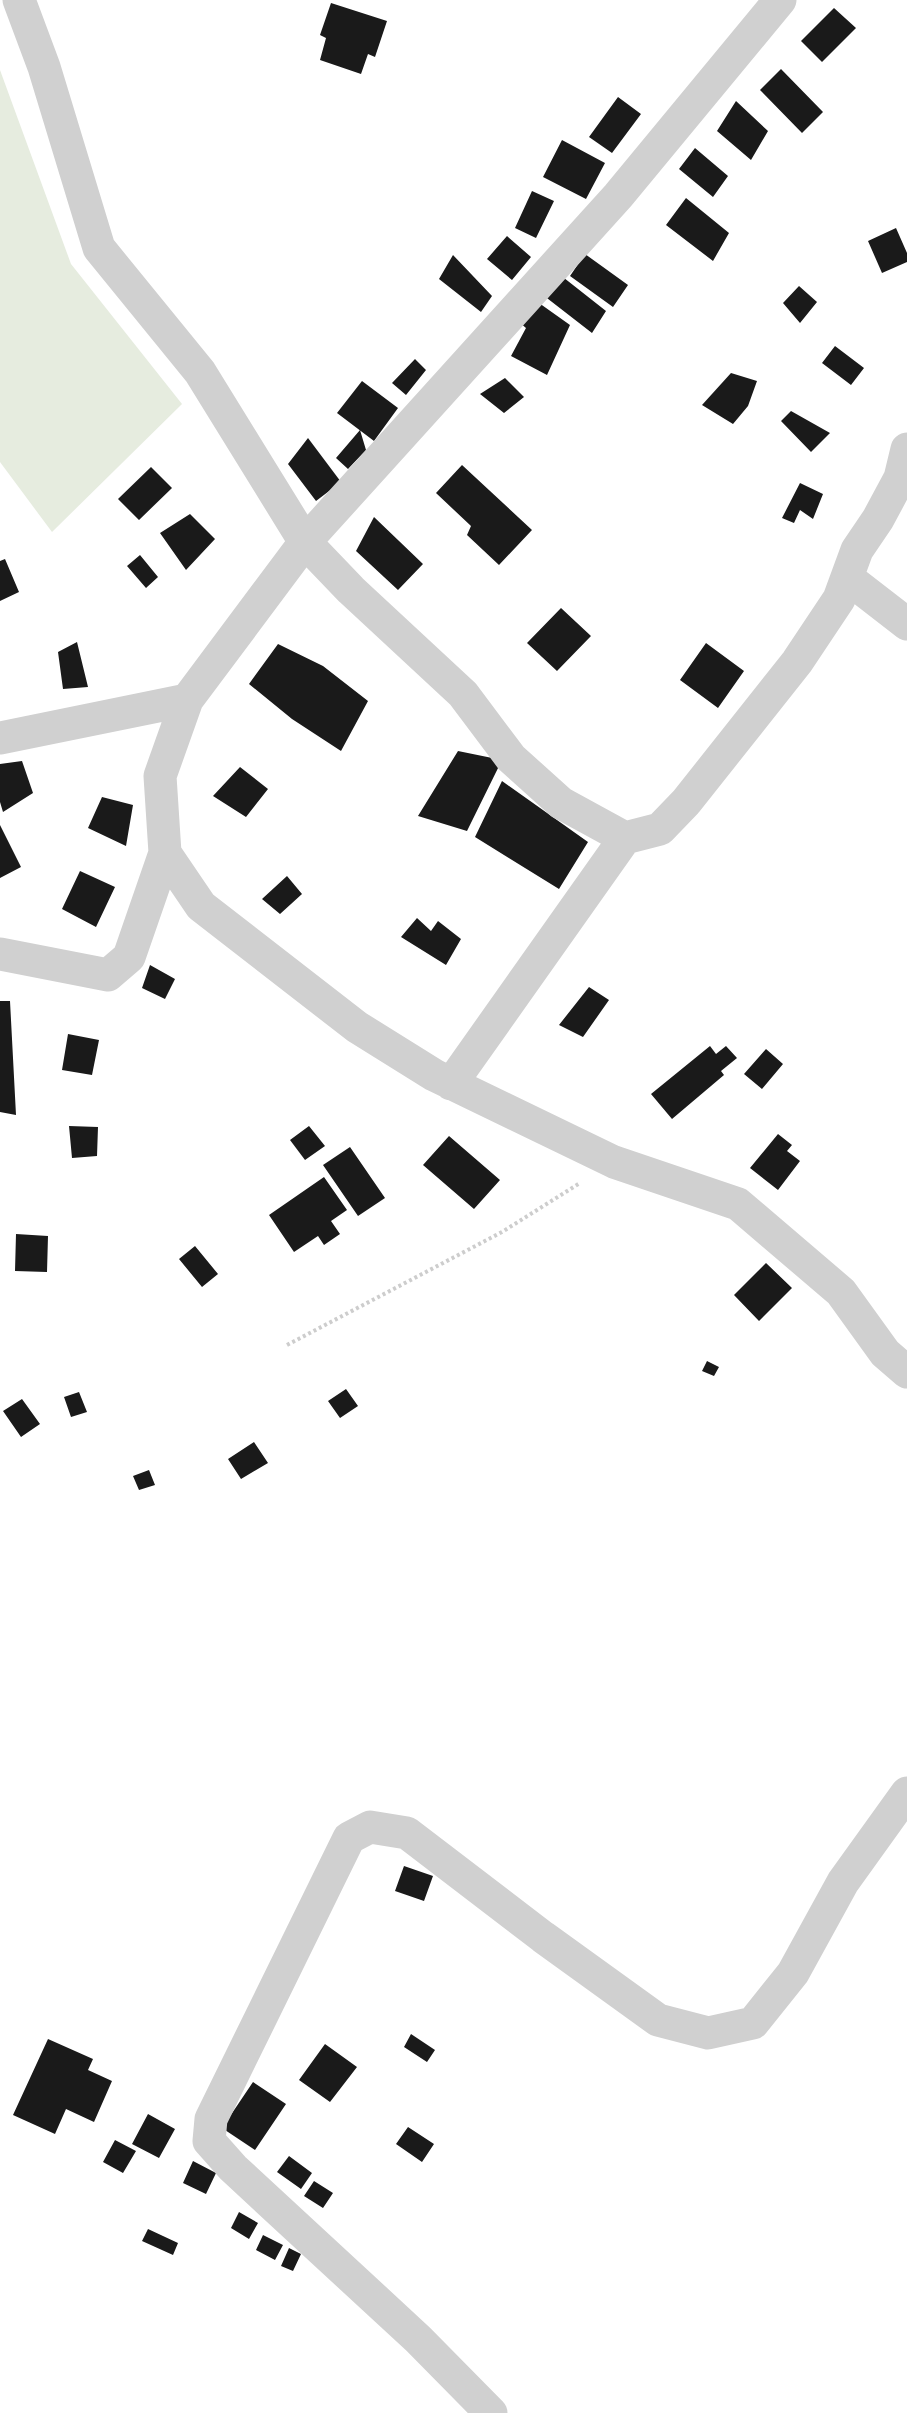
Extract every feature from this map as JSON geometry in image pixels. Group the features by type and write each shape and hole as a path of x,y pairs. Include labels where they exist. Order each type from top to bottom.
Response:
{"street":[{"path":"19,0 44,67 99,248 200,372 305,542 351,590 463,694 519,765 561,803 626,838"},
{"path":"0,954 108,975 129,957 165,853 160,776 187,700 305,542 618,195 780,0"},
{"path":"451,1084 626,838 660,829 686,802 797,662 839,599 849,579 857,550 878,519 900,478 907,449"},
{"path":"849,579 907,624"},
{"path":"0,738 187,700"},
{"path":"165,853 201,906 357,1027 451,1084 614,1162 738,1204 841,1292 885,1353 907,1372"},
{"path":"491,2413 418,2339 232,2168 209,2141 211,2119 349,1838 370,1827 407,1833 543,1937 658,2020 708,2033 753,2023 793,1973 843,1882 907,1793"}],"path":[{"path":"287,1345 502,1232 614,1162"}],"shaded area":[{"path":"0,70 71,264 182,404 52,532 0,462"}],"building":[{"path":"331,3 387,21 375,57 368,54 361,74 320,60 326,38 320,35"},
{"path":"834,8 856,28 822,62 801,41"},
{"path":"781,69 823,112 802,133 760,90"},
{"path":"618,97 641,114 612,153 589,137"},
{"path":"736,101 768,131 751,160 717,131"},
{"path":"562,140 605,163 586,199 543,177"},
{"path":"695,148 728,176 713,197 679,169"},
{"path":"532,191 554,201 536,238 515,228"},
{"path":"686,198 729,233 713,261 666,225"},
{"path":"896,228 907,253 907,262 882,273 868,241"},
{"path":"507,236 531,257 512,280 487,259"},
{"path":"585,254 628,285 613,307 570,276"},
{"path":"453,255 492,296 481,312 439,279"},
{"path":"559,274 606,311 592,333 543,295"},
{"path":"799,286 817,302 800,323 783,303"},
{"path":"539,303 570,325 547,375 511,356 526,328 519,322"},
{"path":"835,346 864,368 851,385 822,363"},
{"path":"415,359 426,370 406,395 392,383"},
{"path":"731,373 757,381 748,406 733,424 702,405"},
{"path":"505,378 524,397 504,413 480,394"},
{"path":"362,381 398,408 374,441 337,413"},
{"path":"791,411 830,433 811,452 781,421"},
{"path":"360,430 366,450 348,469 336,458"},
{"path":"308,438 341,482 316,501 288,464"},
{"path":"462,465 532,530 499,565 467,535 471,526 436,493"},
{"path":"151,467 172,488 139,520 118,499"},
{"path":"800,483 823,494 813,519 800,510 794,523 782,518"},
{"path":"190,514 215,539 186,570 160,533"},
{"path":"374,517 423,564 398,590 356,551"},
{"path":"140,555 158,577 146,588 127,566"},
{"path":"5,559 19,592 0,601 0,561"},
{"path":"561,608 591,636 557,671 527,643"},
{"path":"77,642 88,687 63,689 58,652"},
{"path":"706,643 744,671 718,708 680,680"},
{"path":"278,644 323,666 368,701 341,751 292,719 249,684"},
{"path":"458,751 502,760 467,831 418,816"},
{"path":"22,761 33,793 3,812 0,802 0,764"},
{"path":"240,767 268,789 246,817 213,796"},
{"path":"502,781 588,842 559,889 475,837"},
{"path":"102,797 133,805 126,846 88,828"},
{"path":"0,825 21,867 0,878"},
{"path":"80,871 115,887 96,927 62,909"},
{"path":"287,876 302,894 280,914 262,899"},
{"path":"417,918 431,931 438,921 461,939 446,965 401,937"},
{"path":"150,965 175,979 165,999 142,988"},
{"path":"589,987 609,1000 583,1037 559,1025"},
{"path":"0,1001 10,1001 16,1115 0,1112"},
{"path":"68,1034 99,1040 92,1075 62,1070"},
{"path":"710,1046 716,1054 726,1046 737,1058 721,1071 724,1075 672,1119 651,1094"},
{"path":"766,1049 783,1064 762,1089 744,1074"},
{"path":"69,1126 98,1127 97,1156 72,1158"},
{"path":"309,1126 325,1146 305,1160 290,1140"},
{"path":"778,1134 792,1145 787,1151 800,1161 778,1190 750,1168"},
{"path":"449,1136 500,1180 474,1209 423,1165"},
{"path":"350,1147 385,1198 358,1216 323,1165"},
{"path":"324,1177 347,1210 331,1221 340,1234 324,1245 318,1236 294,1252 269,1215"},
{"path":"16,1234 48,1236 47,1272 15,1271"},
{"path":"195,1246 218,1274 202,1287 179,1259"},
{"path":"766,1263 792,1288 759,1321 734,1295"},
{"path":"707,1361 719,1367 714,1376 702,1371"},
{"path":"346,1389 358,1406 340,1418 328,1401"},
{"path":"79,1392 87,1412 71,1417 64,1397"},
{"path":"22,1399 40,1424 21,1437 3,1411"},
{"path":"254,1442 268,1463 241,1479 228,1459"},
{"path":"149,1470 155,1485 139,1490 133,1476"},
{"path":"404,1866 433,1876 424,1901 395,1891"},
{"path":"411,2034 435,2050 427,2062 404,2047"},
{"path":"48,2039 93,2059 88,2070 112,2081 94,2122 66,2109 55,2134 13,2115"},
{"path":"325,2044 357,2067 330,2102 299,2080"},
{"path":"253,2082 286,2104 255,2150 222,2128"},
{"path":"148,2114 175,2129 159,2158 132,2144"},
{"path":"408,2127 434,2144 422,2162 396,2144"},
{"path":"115,2140 136,2151 123,2173 103,2162"},
{"path":"289,2156 312,2173 301,2189 277,2172"},
{"path":"193,2161 216,2173 206,2194 183,2183"},
{"path":"314,2181 333,2193 323,2208 304,2196"},
{"path":"239,2212 258,2223 249,2239 231,2228"},
{"path":"148,2229 178,2243 173,2255 142,2241"},
{"path":"263,2235 283,2245 275,2260 256,2250"},
{"path":"289,2248 301,2254 293,2271 281,2266"}]}
